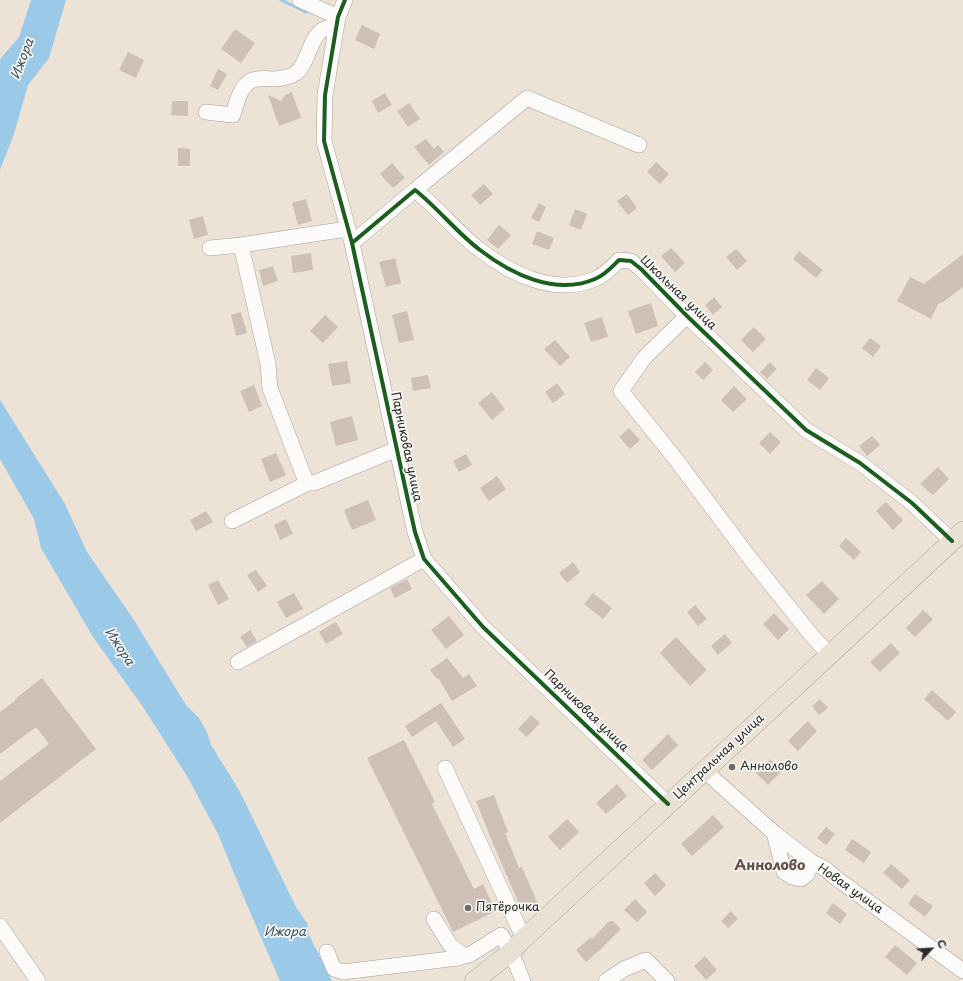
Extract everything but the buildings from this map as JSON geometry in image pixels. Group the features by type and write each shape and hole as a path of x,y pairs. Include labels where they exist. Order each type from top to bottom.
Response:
{"main road":[{"name":"Центральная улица","path":"474,981 510,952 958,536"}],"street":[{"path":"300,0 337,23"},
{"name":"Парниковая улица","path":"345,0 337,23 325,95 324,141 349,236 415,532 424,559 483,627 668,804"},
{"path":"206,112 233,115 241,92 250,81 257,79 281,78 297,72 306,59 318,35 326,28 337,23"},
{"path":"210,248 349,236 415,190 527,98 640,145"},
{"name":"Школьная улица","path":"415,190 479,250 503,266 536,282 571,284 596,279 619,260 631,261 806,430 866,468 958,536"},
{"path":"241,245 268,364 270,388 305,480 308,483"},
{"path":"687,316 644,358 621,391 674,457 749,557 813,637 830,655"},
{"path":"232,521 308,483 314,483 397,449"},
{"path":"238,662 424,559"},
{"path":"444,768 524,938"},
{"name":"Новая улица","path":"705,771 774,833 812,862 824,868 963,971"},
{"path":"774,833 784,872 792,877 801,879 807,874 812,862"},
{"path":"434,919 450,945 464,956"},
{"path":"0,926 38,981"},
{"path":"327,952 334,969 343,972 458,958 471,954 501,935 523,981"},
{"path":"606,981 624,969 646,960 667,981"}],"water":[{"name":"Ижора","path":"31,0 66,0 49,58 28,85 14,134 0,170 0,61 19,37"},
{"name":"Ижора","path":"0,400 65,504 87,552 132,617 186,705 199,718 207,732 211,745 239,790 296,907 307,923 309,935 332,981 280,981 218,834 187,776 143,707 93,637 41,548 34,519 0,459"}],"waterway":[{"path":"281,0 306,12"}],"cycle path":[{"path":"345,0 338,17 325,95 324,141 352,243 415,532 424,559 483,627 668,804"},
{"path":"352,243 415,190 463,236 480,250 505,267 534,280 549,284 580,284 602,275 619,260 631,261 806,430 860,463 912,503 952,541"}],"place":[{"name":"Аннолово","path":"732,767"},
{"name":"Пятёрочка","path":"468,908"}],"district":[{"name":"Аннолово","path":"770,866"}]}
